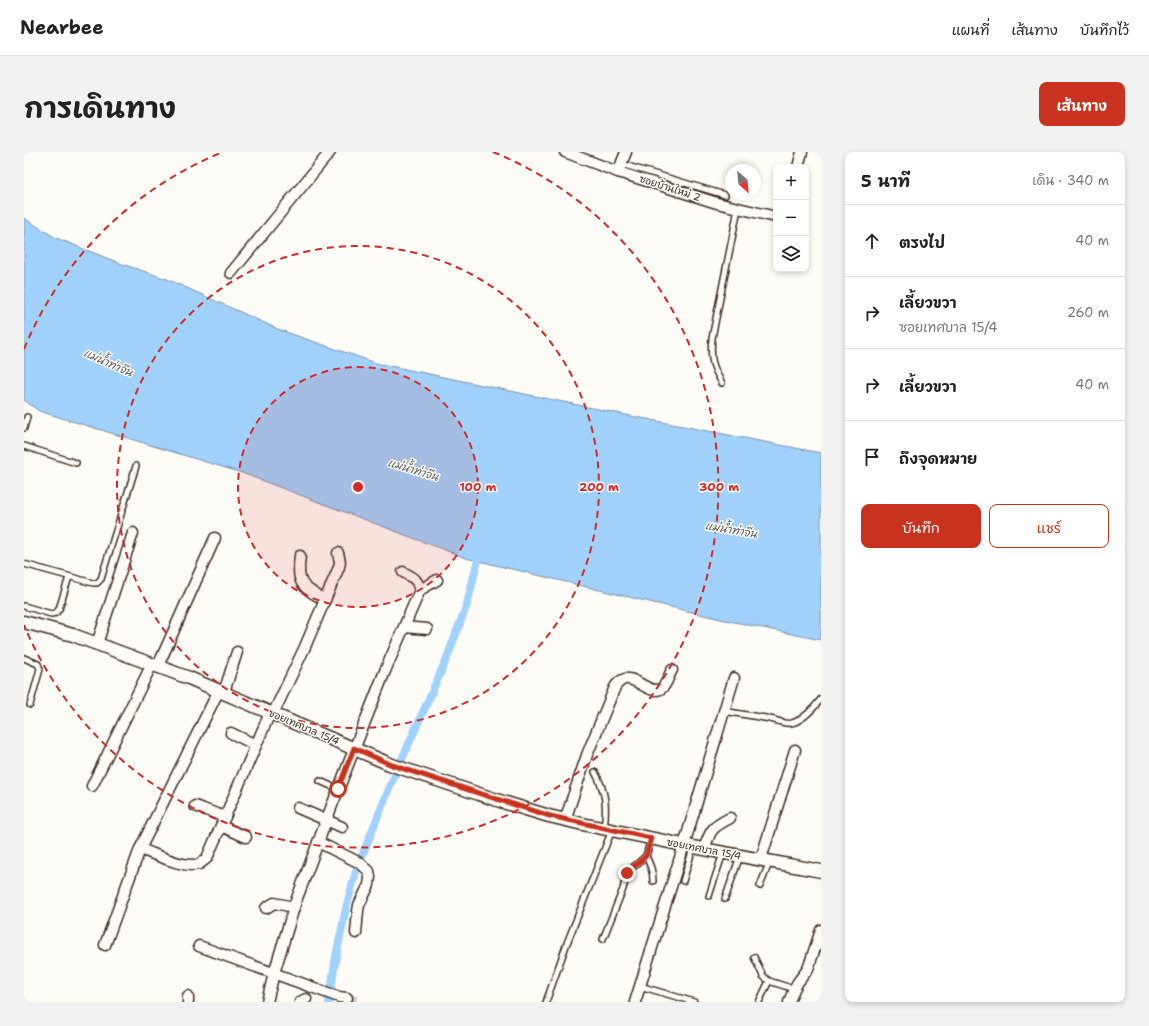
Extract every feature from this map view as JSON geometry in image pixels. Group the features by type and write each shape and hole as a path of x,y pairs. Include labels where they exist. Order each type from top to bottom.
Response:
{"street":[{"path":"230,273 330,152"},
{"name":"ซอยบ้านใหม่ 2","path":"565,152 620,168 717,204 773,216"},
{"path":"620,168 626,152"},
{"path":"799,164 802,152"},
{"path":"97,644 133,533"},
{"path":"92,786 155,665 215,538"},
{"path":"140,849 188,865 201,863 207,858 256,745 304,649 339,567 340,562 338,554"},
{"path":"300,556 298,573 303,586 325,600"},
{"path":"403,572 415,579 420,590"},
{"path":"268,1002 274,973 294,907 354,748 420,590 437,580"},
{"name":"ซอยเทศบาล 15/4","path":"24,622 73,635 155,665 221,691 392,765 506,802 565,820 694,847 821,871"},
{"path":"404,627 427,629"},
{"path":"105,945 140,849 221,691 237,652"},
{"path":"565,820 587,755 615,686 626,679 655,690 662,688 672,670"},
{"path":"635,1002 694,847 724,711 734,678"},
{"path":"231,733 256,745"},
{"path":"766,860 795,750"},
{"path":"195,806 223,821 246,837"},
{"path":"298,808 342,827"},
{"path":"694,847 717,825 730,818"},
{"path":"318,842 362,864 369,870 369,885 358,910 356,933"},
{"path":"266,908 274,903 294,907"},
{"path":"789,1002 798,982 808,969 821,930"},
{"path":"199,946 338,996"}],"lane":[{"path":"620,168 725,195"},
{"path":"722,383 712,362 712,338 738,208"},
{"path":"24,428 27,417"},
{"path":"24,446 76,463"},
{"path":"24,564 69,577 97,583 100,579 136,466"},
{"path":"24,606 51,614 56,613 59,609 69,577"},
{"path":"24,658 38,664 40,669 30,705"},
{"path":"724,711 772,719 790,724 812,710 821,699"},
{"path":"546,1002 608,829 605,797 602,785 595,772"},
{"path":"320,781 338,789"},
{"path":"603,939 623,889 627,873 646,856 651,838"},
{"path":"683,881 694,847"},
{"path":"709,896 723,852"},
{"path":"646,856 653,873 653,882"},
{"path":"725,899 740,856"},
{"path":"760,886 766,860"},
{"path":"754,958 763,976 769,981 794,989"},
{"path":"759,1002 769,981"},
{"path":"640,986 694,1002"}],"water":[{"name":"แม่น้ำท่าจีน","path":"24,218 56,238 122,264 167,279 280,330 376,363 626,415 821,453 821,640 725,620 466,558 242,473 39,411 24,400"}],"waterway":[{"path":"329,1002 336,956 347,904 357,868 391,784 447,658 467,604 480,552"}],"tunnel":[{"path":"347,998 358,1002"}],"route":[{"path":"338,789 354,748 392,765 550,816 651,838 646,856 627,873"}]}
